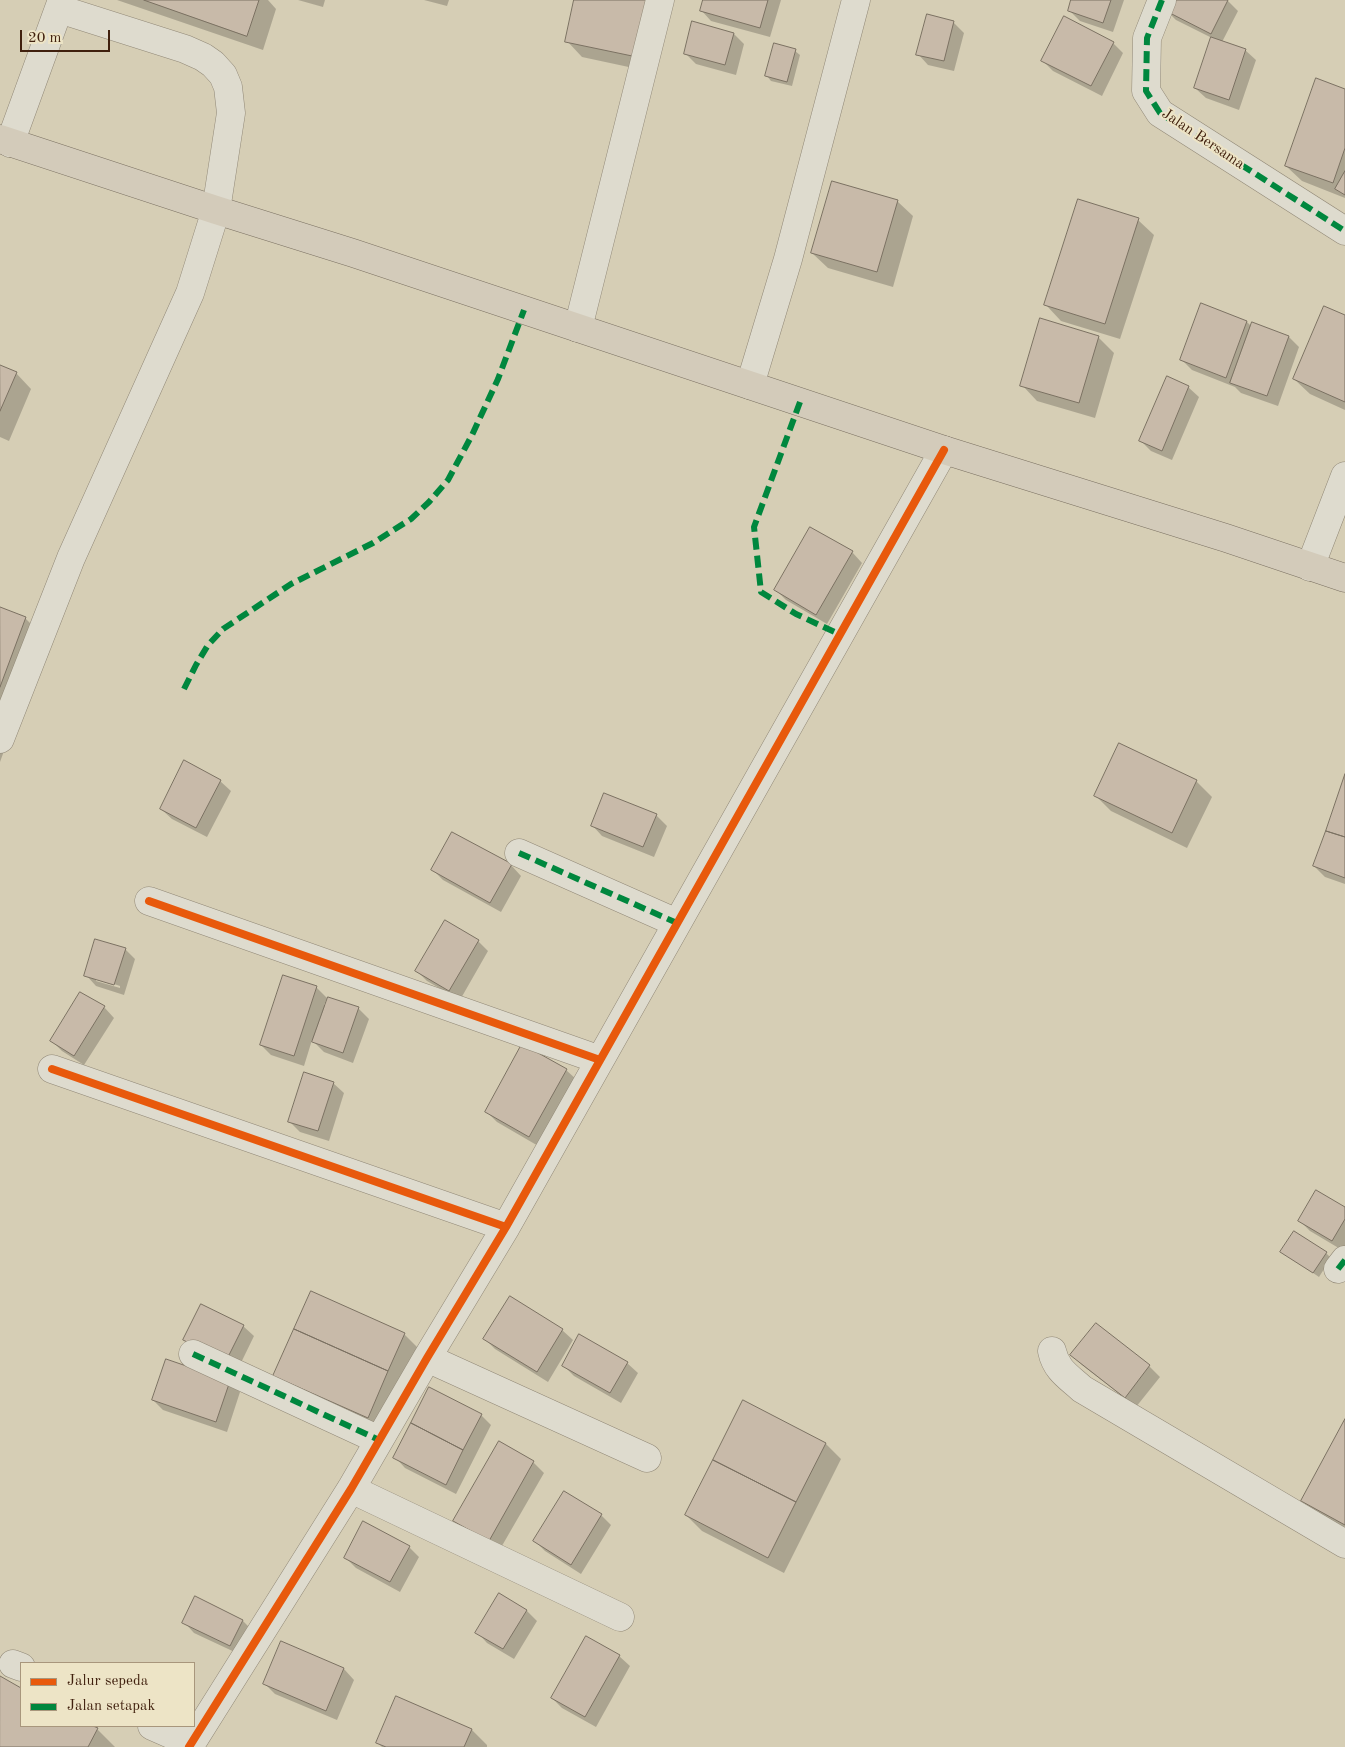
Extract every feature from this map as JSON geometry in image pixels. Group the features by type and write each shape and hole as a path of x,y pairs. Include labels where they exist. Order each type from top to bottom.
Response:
{"highway":[{"path":"5,141 353,253 944,450 1345,578"}],"street":[{"path":"578,328 660,0"},
{"path":"750,385 788,259 856,0"},
{"name":"Jalan Bersama","path":"1162,0 1147,38 1146,91 1160,113 1345,231"},
{"path":"0,739 71,558 190,293 216,210 231,113 228,87 222,75 213,64 203,57 61,4 5,141"},
{"path":"154,1727 190,1745 351,1489 506,1227 944,450"},
{"path":"1310,566 1345,476"},
{"path":"519,853 677,923"},
{"path":"149,901 600,1060"},
{"path":"52,1069 506,1227"},
{"path":"1052,1352 1054,1361 1060,1370 1082,1389 1345,1544"},
{"path":"193,1354 379,1440"},
{"path":"427,1358 647,1458"},
{"path":"351,1489 620,1617"}],"building":[{"path":"144,0 259,0 247,36"},
{"path":"574,0 649,0 637,57 565,42"},
{"path":"703,0 768,0 760,28 700,11"},
{"path":"1071,0 1111,0 1103,23 1068,11"},
{"path":"1170,0 1228,0 1211,34 1164,10"},
{"path":"927,14 954,21 944,61 916,55"},
{"path":"1064,16 1114,42 1091,86 1041,61"},
{"path":"692,21 734,33 725,65 684,54"},
{"path":"1211,37 1246,49 1229,100 1194,88"},
{"path":"774,43 796,49 787,82 765,76"},
{"path":"1316,78 1345,89 1345,148 1333,183 1285,166"},
{"path":"1345,171 1345,195 1335,189"},
{"path":"832,181 898,200 877,272 811,253"},
{"path":"1078,199 1139,218 1105,324 1044,305"},
{"path":"1201,303 1247,321 1226,378 1180,360"},
{"path":"1324,306 1345,315 1345,402 1293,379"},
{"path":"1040,318 1099,336 1079,403 1020,386"},
{"path":"1252,322 1289,336 1267,396 1230,383"},
{"path":"0,365 17,372 0,411"},
{"path":"1167,376 1189,386 1162,451 1139,441"},
{"path":"810,527 853,551 816,615 774,590"},
{"path":"0,607 26,617 0,687"},
{"path":"1119,743 1197,780 1172,833 1094,796"},
{"path":"184,760 221,780 196,828 160,809"},
{"path":"1345,774 1345,837 1326,831"},
{"path":"604,793 657,814 643,847 591,826"},
{"path":"1326,831 1345,837 1345,878 1313,866"},
{"path":"452,832 512,864 490,903 431,870"},
{"path":"445,920 479,940 449,991 415,971"},
{"path":"95,939 126,948 114,985 84,976"},
{"path":"283,975 317,986 294,1056 260,1045"},
{"path":"80,992 105,1006 74,1056 50,1041"},
{"path":"328,997 359,1007 343,1053 312,1042"},
{"path":"522,1044 567,1069 529,1137 485,1112"},
{"path":"304,1072 334,1082 318,1131 288,1122"},
{"path":"1316,1190 1345,1207 1345,1219 1332,1241 1298,1221"},
{"path":"1294,1231 1327,1252 1313,1273 1280,1252"},
{"path":"311,1291 405,1333 388,1371 294,1329"},
{"path":"510,1296 563,1329 537,1372 483,1339"},
{"path":"201,1304 244,1325 226,1361 183,1340"},
{"path":"1096,1323 1150,1365 1125,1398 1070,1355"},
{"path":"294,1329 388,1371 368,1418 273,1376"},
{"path":"579,1334 628,1362 610,1393 562,1366"},
{"path":"166,1359 230,1381 216,1422 152,1400"},
{"path":"429,1387 482,1414 463,1450 411,1423"},
{"path":"743,1400 826,1443 796,1502 713,1460"},
{"path":"1345,1419 1345,1525 1301,1501"},
{"path":"411,1423 463,1450 446,1485 393,1458"},
{"path":"499,1441 534,1461 489,1541 453,1521"},
{"path":"713,1460 796,1502 768,1558 685,1515"},
{"path":"564,1491 602,1514 571,1565 533,1541"},
{"path":"363,1521 410,1546 390,1582 344,1558"},
{"path":"499,1593 527,1610 503,1649 475,1633"},
{"path":"195,1596 243,1620 230,1646 182,1623"},
{"path":"586,1636 620,1655 585,1717 551,1698"},
{"path":"281,1641 344,1668 326,1711 263,1684"},
{"path":"0,1676 20,1687 20,1727 98,1728 88,1747 0,1747"},
{"path":"396,1696 472,1729 464,1747 386,1747 376,1743"}],"marked path":[{"path":"1162,0 1147,38 1146,91 1160,113 1345,231"},
{"path":"184,689 208,645 223,629 291,584 373,543 411,519 429,502 448,480 472,435 498,379 524,310"},
{"path":"800,402 754,527 761,592 796,614 839,634"},
{"path":"519,853 677,923"},
{"path":"1338,1269 1345,1260"},
{"path":"193,1354 379,1440"}],"cycle path":[{"path":"189,1747 351,1489 506,1227 944,450"},
{"path":"149,901 600,1060"},
{"path":"52,1069 506,1227"}]}
